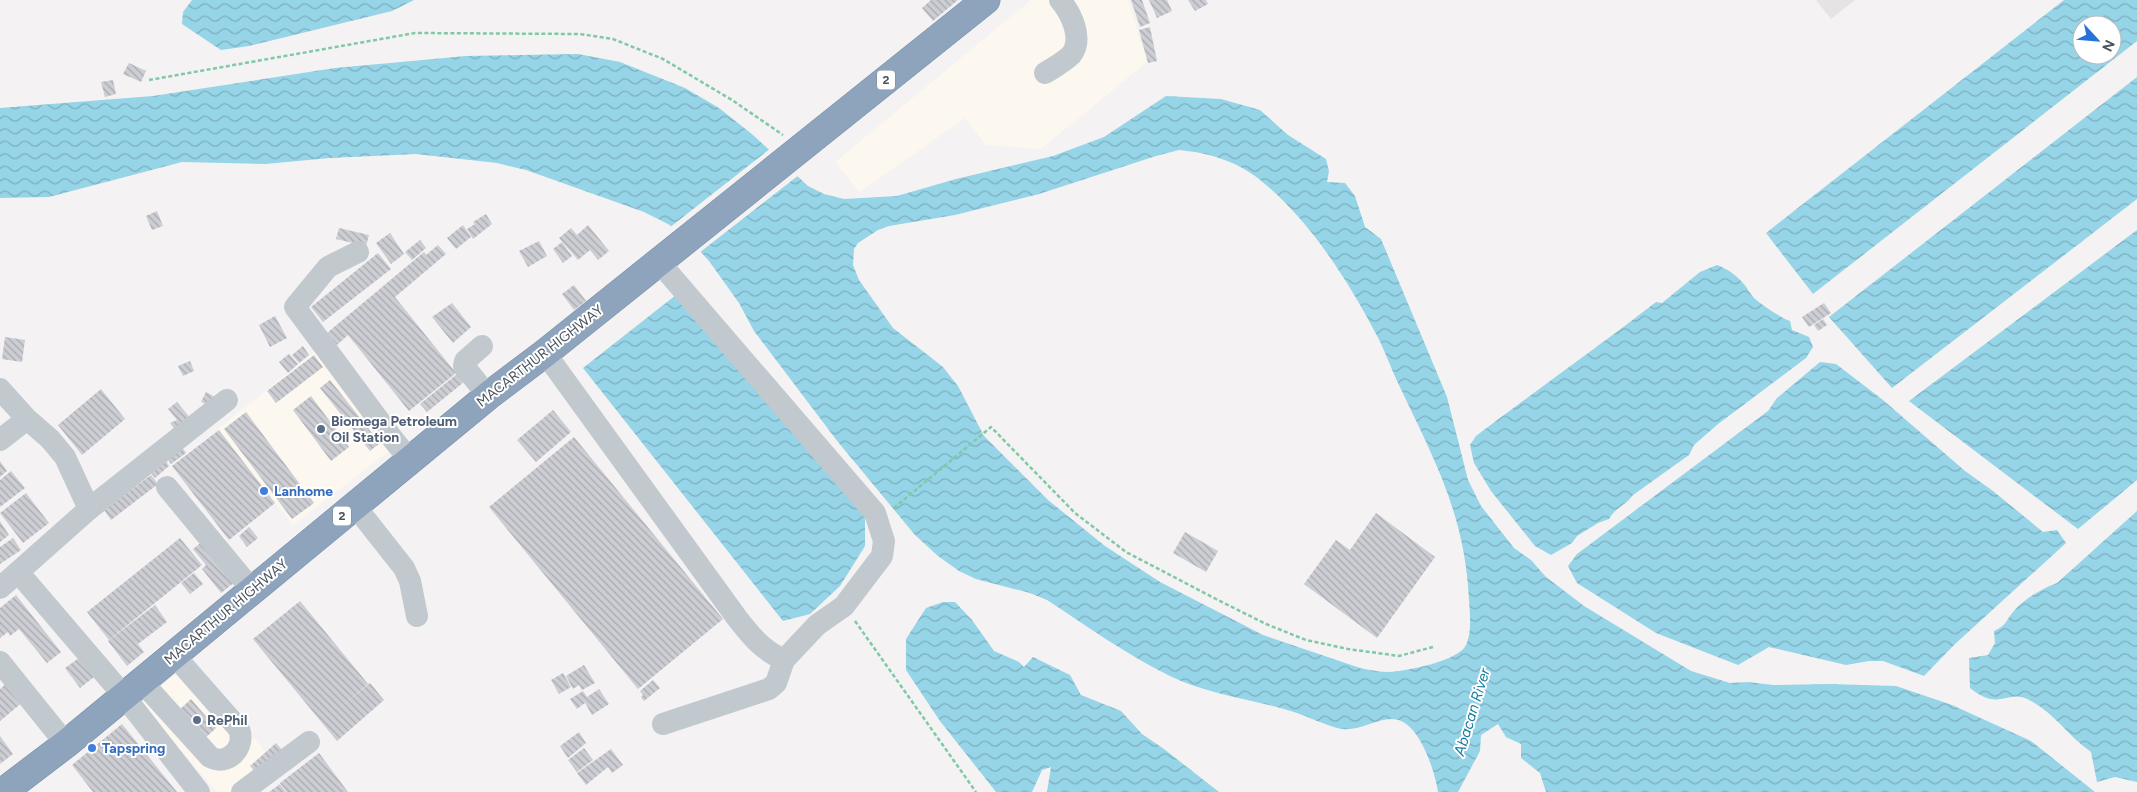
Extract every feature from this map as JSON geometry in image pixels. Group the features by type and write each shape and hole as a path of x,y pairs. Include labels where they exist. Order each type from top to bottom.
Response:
{"highway":[{"name":"MACARTHUR HIGHWAY","path":"3,792 66,744 174,656 488,396 545,353 986,0"}],"street":[{"path":"1045,73 1071,54 1076,45 1074,24 1060,0"},
{"path":"358,252 328,267 295,307 410,460"},
{"path":"659,262 875,513 884,541 882,556 844,606 817,625 784,660 776,683 769,689 663,724"},
{"path":"482,346 466,361 464,366 488,396"},
{"path":"545,353 737,618 758,644 768,652 784,660"},
{"path":"0,389 27,419 50,439 65,457 89,509"},
{"path":"0,588 89,509 226,400"},
{"path":"0,440 27,419"},
{"path":"167,487 252,590"},
{"path":"355,506 404,568 410,581 417,616"},
{"path":"18,572 133,689 210,757 222,761 232,756 240,745 242,736 239,729 174,656"},
{"path":"0,662 66,744"},
{"path":"133,689 199,792"},
{"path":"242,792 309,742"}],"path":[{"path":"149,80 415,33 580,34 613,39 663,59 732,100 793,154"},
{"path":"891,510 991,427 1075,513 1126,552 1257,620 1306,640 1348,649 1399,656 1433,647"},
{"path":"844,606 976,792"}],"shaded area":[{"path":"1031,0 1128,0 1147,62 1041,149 986,145 965,118 860,192 835,162"},
{"path":"1816,0 1855,0 1831,19"},
{"path":"318,349 392,449 293,525 218,429"},
{"path":"189,662 271,758 231,792 217,792 141,704"}],"water":[{"path":"192,0 414,0 392,11 249,46 221,50 182,24 183,12"},
{"path":"2064,0 2137,0 2137,41 2122,53 2122,15 2072,15 2072,65 2106,65 1813,294 1766,233"},
{"name":"Abacan River","path":"578,54 620,62 685,88 719,108 753,135 808,186 824,194 844,199 897,196 956,179 1053,156 1104,137 1166,96 1221,99 1260,110 1288,135 1326,159 1329,171 1327,182 1345,183 1355,196 1365,227 1381,239 1447,397 1468,480 1481,506 1514,548 1531,560 1546,577 1584,606 1691,671 1730,683 1896,686 1952,705 2031,741 2095,792 1546,792 1540,773 1521,758 1521,744 1506,737 1498,724 1481,735 1480,751 1458,792 1438,792 1431,764 1422,743 1410,727 1403,722 1396,719 1388,719 1354,728 1337,728 1294,712 1200,688 1170,676 1138,659 1047,600 1030,593 976,579 959,571 938,556 915,535 838,442 754,331 739,303 709,261 690,240 668,224 644,212 526,170 497,163 416,154 330,158 265,164 182,162 49,197 0,198 0,108 153,96 335,68 466,56","holes":["1179,150 1202,153 1225,160 1246,170 1265,184 1282,199 1313,234 1340,272 1364,312 1378,338 1435,462 1446,488 1461,540 1466,569 1470,629 1466,645 1453,656 1431,664 1398,671 1382,672 1360,668 1263,635 1160,582 1105,546 1048,500 984,436 958,386 943,367 893,328 859,280 853,265 854,249 858,243 878,230 889,226 955,215 1039,194"]},
{"path":"2137,77 2137,199 1892,388 1829,317"},
{"path":"2137,230 2137,480 2078,529 1909,401"},
{"path":"1717,265 1737,277 1757,301 1790,321 1792,330 1809,337 1813,347 1806,358 1718,424 1694,445 1689,455 1633,495 1609,519 1598,523 1577,536 1572,543 1551,555 1535,546 1491,491 1474,463 1470,445 1476,436 1656,302 1662,303 1700,272"},
{"path":"681,291 865,514 865,546 840,586 810,614 783,621 583,368"},
{"path":"1820,362 1836,364 1883,400 1965,471 2043,532 2057,530 2066,543 1955,644 1924,676 1883,661 1869,661 1846,665 1769,647 1738,665 1656,633 1577,583 1568,566 1577,554 1768,411 1777,398"},
{"path":"2137,511 2137,782 2115,777 2097,782 2091,752 2040,706 2023,697 1989,699 1970,688 1969,658 1988,655 1995,643 1994,631 2004,625 2017,607 2033,595 2057,583"},
{"path":"943,602 955,602 972,620 994,651 1019,662 1024,667 1033,657 1070,675 1081,695 1121,711 1142,734 1219,792 1047,792 1051,767 1042,770 1032,792 996,792 940,721 906,670 906,639 926,608"}],"pier":[{"path":"771,148 799,175 699,253 689,242 669,228"}],"building":[{"path":"931,0 958,0 933,21 922,8"},
{"path":"1131,0 1142,0 1150,23 1140,27"},
{"path":"1149,0 1167,0 1172,11 1157,18"},
{"path":"1188,0 1206,0 1208,4 1195,11"},
{"path":"1150,27 1157,61 1148,63 1139,30"},
{"path":"129,63 146,71 141,82 123,74"},
{"path":"113,80 116,94 105,97 101,82"},
{"path":"157,211 163,226 152,230 146,216"},
{"path":"486,214 492,224 473,239 467,229 475,224 473,222"},
{"path":"463,225 471,237 456,249 447,238"},
{"path":"588,225 609,251 598,260 590,250 578,260 559,238 571,228 577,235"},
{"path":"339,228 369,235 366,246 336,239"},
{"path":"390,233 404,254 391,264 376,243"},
{"path":"420,240 426,248 412,260 405,252"},
{"path":"539,241 547,256 528,267 519,251"},
{"path":"562,242 572,256 563,263 553,249"},
{"path":"438,245 446,254 395,297 456,373 409,411 348,335 337,345 327,333 424,252 426,255"},
{"path":"378,253 391,269 323,322 311,307"},
{"path":"574,285 586,301 574,310 562,294"},
{"path":"452,303 471,327 453,343 432,317"},
{"path":"1824,303 1831,313 1809,327 1802,317"},
{"path":"275,316 287,338 270,347 259,325"},
{"path":"1823,319 1827,325 1818,331 1814,325"},
{"path":"5,337 25,340 22,362 2,359"},
{"path":"303,346 309,355 299,363 292,355"},
{"path":"289,354 298,364 288,373 279,362"},
{"path":"314,355 323,367 276,403 267,391"},
{"path":"190,361 194,371 183,376 178,366"},
{"path":"457,374 464,382 427,412 420,404"},
{"path":"330,380 380,443 370,451 320,388"},
{"path":"101,389 125,419 82,455 58,425"},
{"path":"206,392 215,397 211,406 201,402"},
{"name":"Biomega Petroleum Oil Station","path":"311,396 349,447 331,461 293,410"},
{"path":"177,402 191,419 177,432 170,423 177,420 168,409"},
{"path":"553,410 571,432 536,462 517,440"},
{"path":"246,412 314,503 292,519 224,429"},
{"path":"219,430 275,503 229,540 172,466"},
{"path":"574,437 723,619 638,689 489,507"},
{"path":"180,444 186,453 171,464 165,455"},
{"path":"163,456 169,466 155,478 147,468"},
{"path":"0,461 7,471 0,477"},
{"path":"11,471 25,488 0,507 0,480"},
{"path":"151,475 158,484 111,520 104,510"},
{"path":"26,493 49,523 23,543 0,513"},
{"path":"1376,513 1435,557 1377,638 1304,584 1336,540 1350,550"},
{"path":"0,521 9,535 0,542"},
{"path":"249,527 258,538 247,547 239,536"},
{"path":"1185,532 1218,551 1206,572 1173,553"},
{"path":"13,538 21,550 0,564 0,547"},
{"path":"180,538 202,565 109,640 87,612"},
{"path":"203,541 235,582 221,593 202,569 206,565 193,549"},
{"path":"194,573 203,584 190,594 181,583"},
{"path":"16,595 61,652 47,663 19,629 10,636 8,632 0,638 0,608"},
{"path":"300,601 368,684 342,706 370,683 384,700 337,741 253,639"},
{"path":"155,605 167,622 138,644 144,652 127,666 108,641"},
{"path":"79,658 94,677 80,688 65,668"},
{"path":"584,665 595,683 582,690 579,685 573,689 566,676"},
{"path":"563,673 571,687 559,694 551,680"},
{"path":"653,680 660,688 644,701 640,691"},
{"path":"8,682 24,701 0,721 0,689"},
{"path":"599,689 609,704 592,715 585,703 577,709 570,699 583,691 587,697"},
{"name":"RePhil","path":"191,699 216,728 202,741 177,712"},
{"path":"122,724 177,792 93,792 72,765"},
{"path":"579,732 586,743 568,758 560,746"},
{"path":"0,736 13,754 0,764"},
{"path":"276,743 284,752 257,774 250,766"},
{"path":"584,748 593,760 577,772 568,760"},
{"path":"611,749 623,765 612,773 608,767 586,785 577,773"},
{"path":"319,753 348,792 287,792 280,783"},
{"path":"280,784 286,792 269,792"}],"place":[{"name":"Biomega Petroleum Oil Station","path":"321,429"},
{"name":"Lanhome","path":"264,491"},
{"name":"RePhil","path":"197,720"},
{"name":"Tapspring","path":"92,748"}]}
